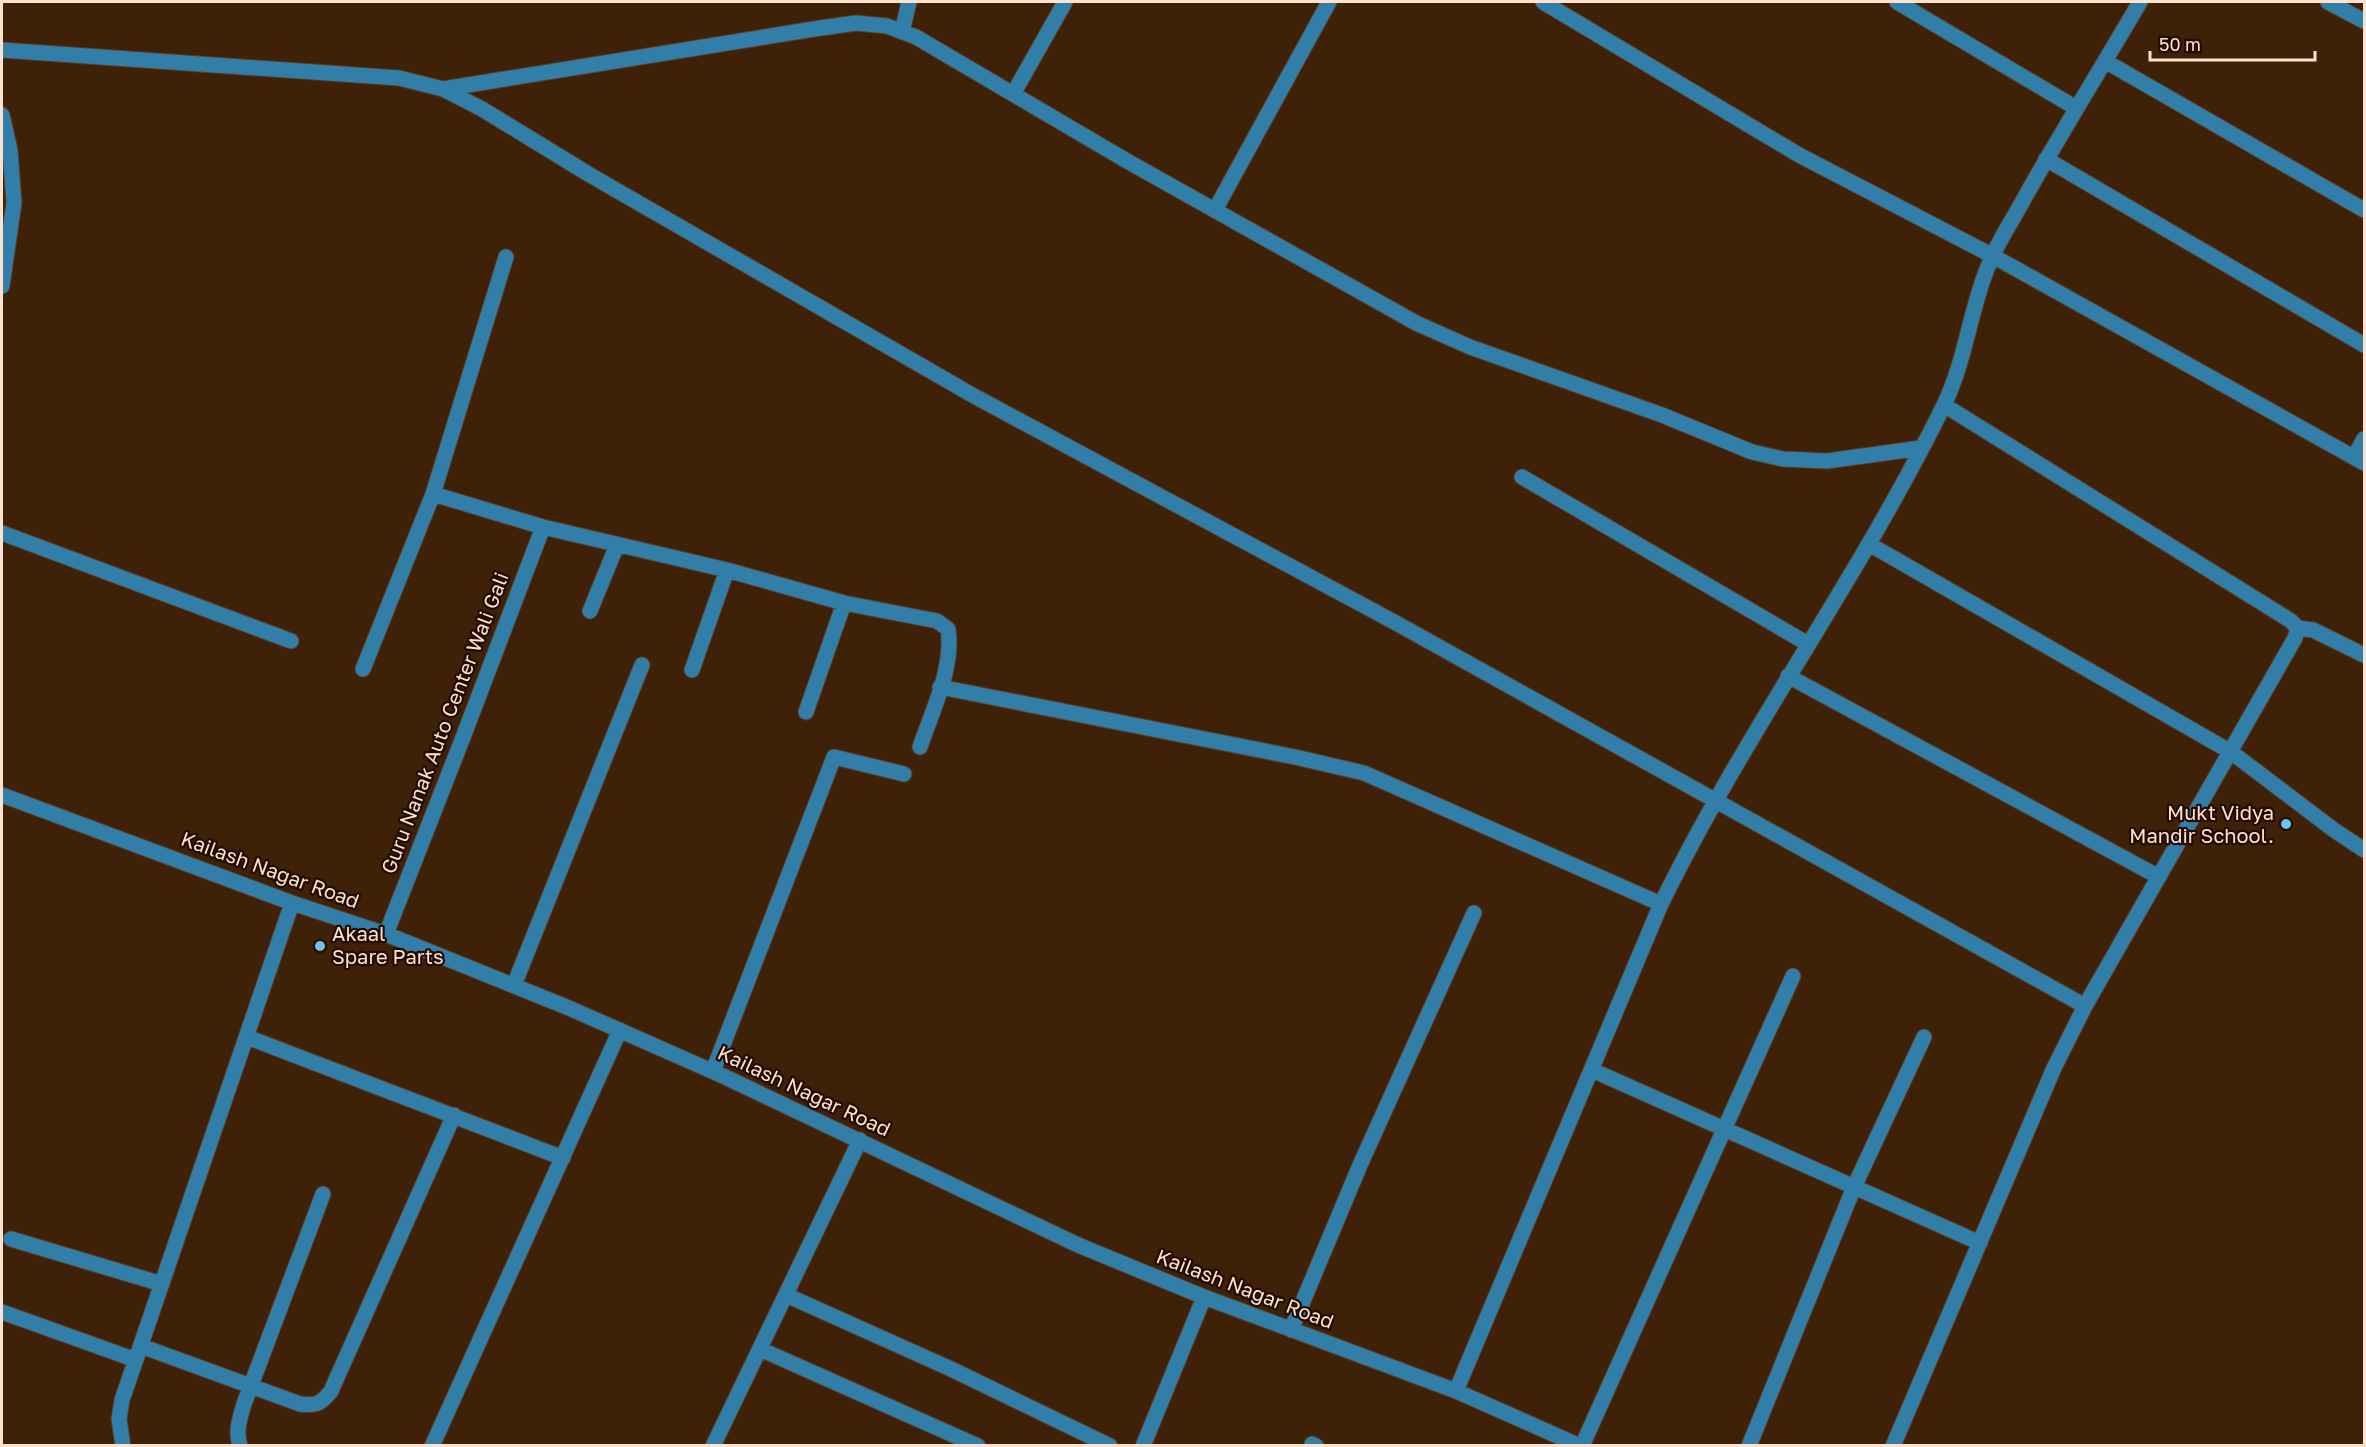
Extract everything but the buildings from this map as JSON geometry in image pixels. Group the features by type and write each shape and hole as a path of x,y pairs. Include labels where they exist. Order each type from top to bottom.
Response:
{"street":[{"path":"902,32 909,2"},
{"path":"1013,94 1065,2"},
{"path":"1215,210 1329,2"},
{"path":"1543,2 1799,155 1993,256 2359,460 2364,439"},
{"path":"1897,2 2076,108"},
{"path":"1456,1391 1661,904 1688,849 1788,676 1869,544 1944,405 1961,364 1973,312 1993,256 2046,159 2140,2"},
{"path":"2328,2 2364,21"},
{"path":"443,89 856,23 887,26 916,37 1215,210 1427,328 1470,347 1662,415 1752,452 1783,459 1827,461 1921,448"},
{"path":"2,50 399,78 443,89 482,109 590,175 974,396 1396,623 2085,1006"},
{"path":"2106,61 2364,210"},
{"path":"2,116 10,150 14,203 2,286"},
{"path":"2046,159 2364,345"},
{"path":"363,669 433,494 506,257"},
{"path":"1944,405 2291,621 2298,628 2313,630 2364,655"},
{"path":"1522,477 1808,644"},
{"path":"433,494 543,527 728,570 844,603 937,621 948,629 950,644 940,687 920,747"},
{"name":"Guru Nanak Auto Center Wali Gali","path":"386,934 543,527"},
{"path":"2,533 291,641"},
{"path":"1869,544 2231,752 2334,830 2364,849"},
{"path":"590,611 617,545"},
{"path":"692,670 728,570"},
{"path":"806,712 844,603"},
{"path":"1893,1446 2054,1068 2085,1006 2231,752 2295,638 2298,628"},
{"path":"514,985 642,665"},
{"path":"1788,676 2159,878"},
{"path":"940,687 1364,773 1661,904"},
{"path":"713,1071 834,758 904,774"},
{"name":"Kailash Nagar Road","path":"2,795 292,903 386,934 514,985 713,1071 1078,1245 1204,1297 1456,1391 1573,1444"},
{"path":"123,1446 118,1419 122,1401 292,903"},
{"path":"1291,1330 1360,1166 1474,913"},
{"path":"1573,1444 1724,1128 1793,976"},
{"path":"432,1446 620,1030"},
{"path":"247,1037 563,1158"},
{"path":"1749,1446 1854,1187 1924,1037"},
{"path":"1592,1070 1980,1243"},
{"path":"2,1311 138,1353 251,1384 300,1404 314,1406 324,1401 331,1391 454,1115"},
{"path":"713,1446 860,1140"},
{"path":"240,1446 237,1438 238,1425 251,1384 323,1194"},
{"path":"11,1239 162,1284"},
{"path":"786,1294 951,1369 1110,1446"},
{"path":"1143,1446 1204,1297"},
{"path":"760,1349 978,1446"}],"place":[{"name":"Mukt Vidya Mandir School.","path":"2286,824"},
{"name":"Akaal Spare Parts","path":"320,946"}]}
